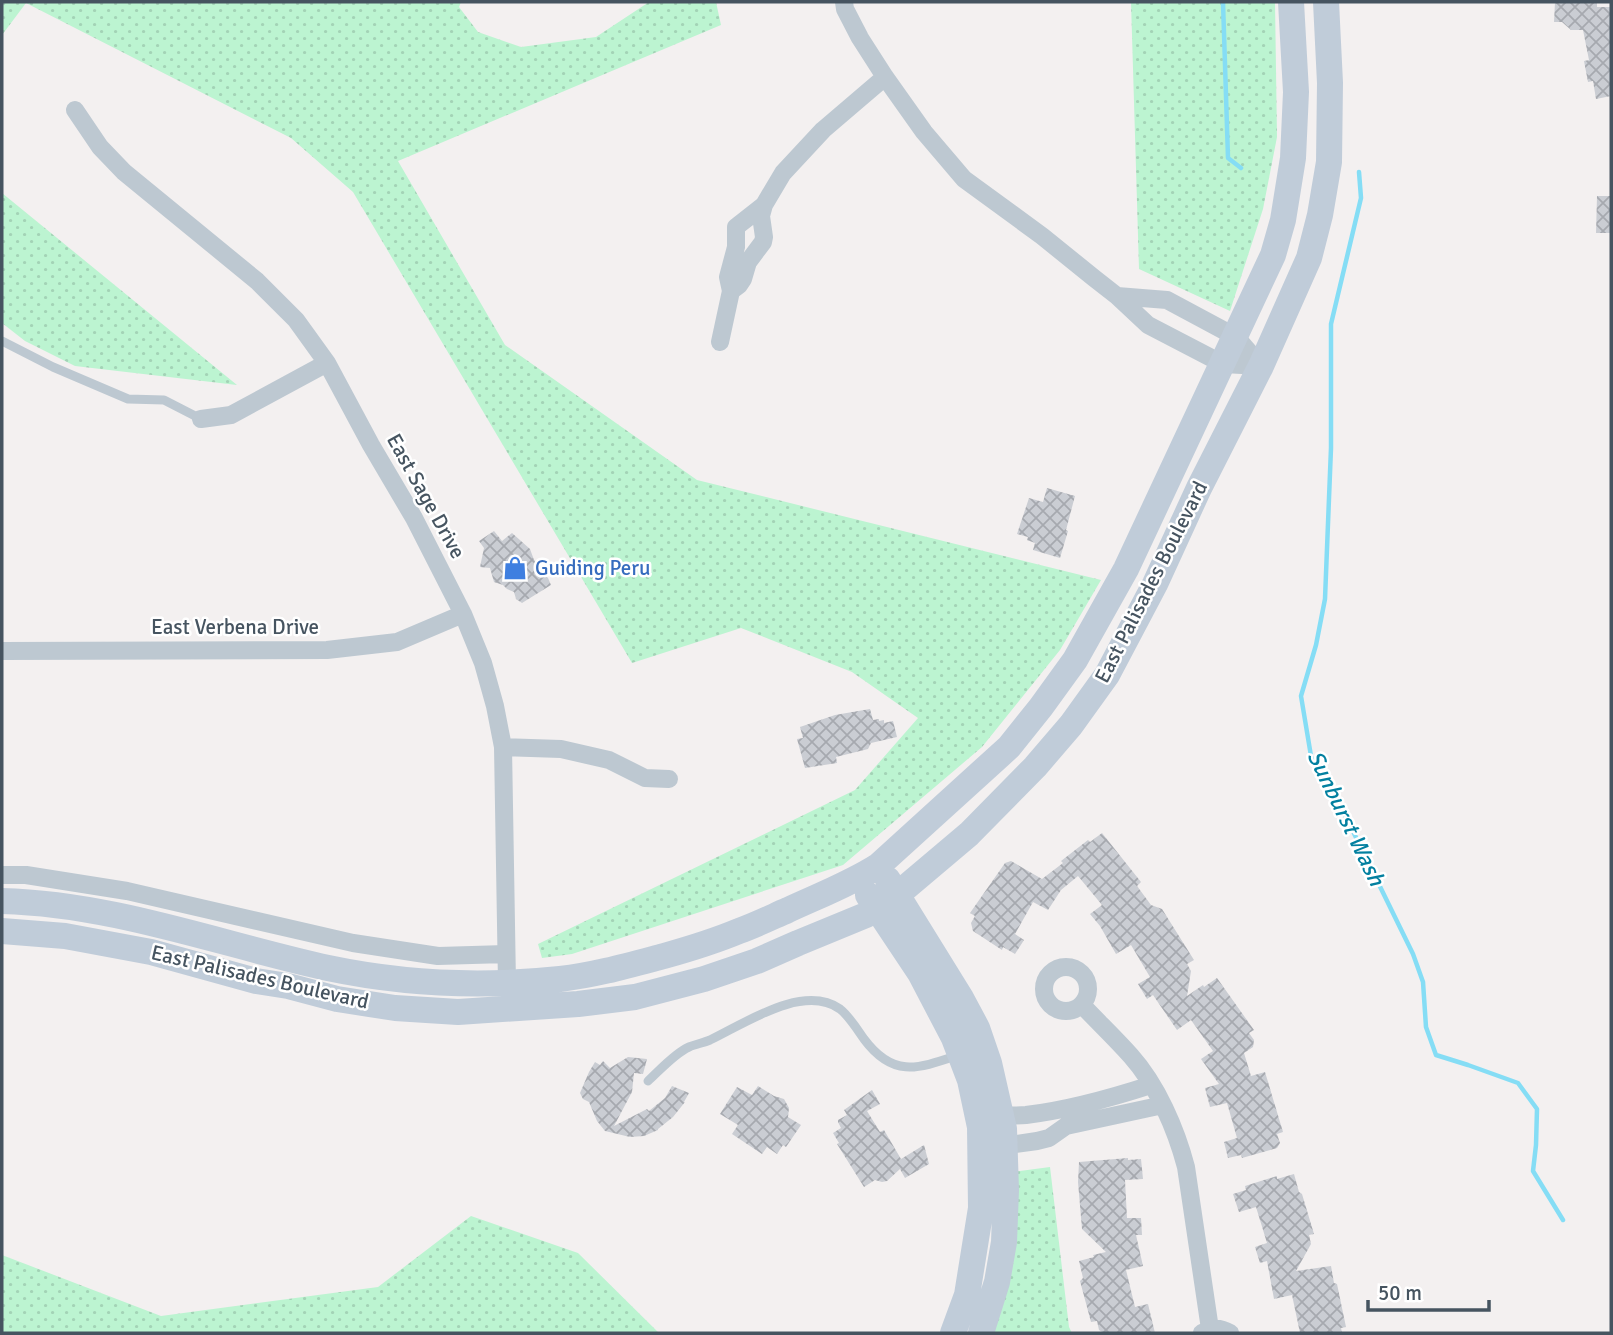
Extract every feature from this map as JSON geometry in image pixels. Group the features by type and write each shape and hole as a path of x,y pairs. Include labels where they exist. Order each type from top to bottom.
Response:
{"street":[{"path":"844,2 860,38 885,77 924,132 964,179 1042,236 1148,325 1223,363 1261,366"},
{"name":"East Palisades Boulevard","path":"2,901 34,902 99,911 330,968 403,979 464,984 507,983 563,978 626,966 690,948 738,932 868,873 1009,747 1075,660 1126,569 1273,255 1283,220 1293,158 1296,92 1291,2"},
{"name":"East Palisades Boulevard","path":"2,931 65,936 151,952 256,981 337,999 458,1012 578,1004 635,997 704,979 757,961 866,915 887,901 969,834 1035,767 1107,675 1155,584 1199,488 1261,366 1309,258 1329,162 1326,2"},
{"path":"731,292 743,279 748,262 763,242 761,216 764,205 783,173 823,130 885,77"},
{"name":"East Sage Drive","path":"75,110 100,147 124,172 257,281 296,320 327,363 414,518 463,614 483,663 503,747 507,983 513,1009"},
{"path":"720,342 731,292 728,276 736,247 736,227 764,205"},
{"path":"1116,296 1167,300 1236,337 1261,366"},
{"path":"201,419 232,415 327,363"},
{"name":"East Verbena Drive","path":"2,651 327,650 397,642 463,614"},
{"path":"503,747 561,749 609,760 645,778 669,779"},
{"path":"868,873 961,998 977,1028 989,1063 990,1117"},
{"path":"2,875 26,875 127,891 353,943 438,956 506,954"},
{"path":"887,901 920,973 950,1029 970,1080 990,1117 1004,1129 993,1147 967,1295 953,1333"},
{"path":"1082,1005 1133,1058 1163,1105 1179,1142 1186,1167 1206,1331 1224,1329 1230,1333"},
{"path":"990,1117 1026,1115 1080,1105 1151,1085"},
{"path":"993,1147 1037,1141 1049,1138 1066,1126 1163,1105"},
{"path":"981,1333 997,1282 1004,1242 1006,1189 993,1147"}],"lane":[{"path":"2,341 53,367 128,398 164,400 201,419"},
{"path":"648,1081 688,1047 707,1042 753,1017 790,1003 819,1001 840,1009 883,1061 900,1067 929,1065 960,1054"}],"green space":[{"path":"2,2 461,2 459,7 478,32 521,47 596,37 649,2 716,2 721,25 398,161 505,345 697,480 1101,580 1060,650 982,747 843,865 572,954 542,958 538,944 855,790 918,718 852,672 741,628 632,663 353,192 291,138 26,3 2,35"},
{"path":"1131,2 1275,2 1277,137 1263,209 1230,311 1139,269"},
{"path":"2,193 237,385 75,366 25,341 2,323"},
{"path":"1050,1167 1069,1327 1072,1333 991,1333 1012,1172"},
{"path":"471,1216 578,1253 659,1333 2,1333 2,1255 161,1316 378,1287"}],"building":[{"path":"1555,2 1597,2 1597,7 1611,7 1611,96 1596,99 1593,81 1588,82 1584,61 1589,60 1583,30 1571,30 1562,22 1554,22"},
{"path":"1597,196 1611,196 1611,233 1596,233"},
{"path":"1047,488 1075,496 1060,558 1033,550 1035,543 1027,540 1028,537 1017,534 1029,498 1043,502"},
{"name":"Guiding Peru","path":"494,531 502,541 512,533 530,549 551,585 522,603 516,599 514,592 494,582 490,568 480,567 484,548 479,541"},
{"path":"870,709 873,720 884,720 884,723 893,721 897,737 871,743 868,749 836,757 837,763 805,768 797,739 803,738 800,727 835,715"},
{"path":"1102,833 1141,882 1137,886 1151,905 1162,909 1194,960 1187,964 1191,971 1187,996 1217,978 1254,1030 1249,1033 1254,1040 1253,1047 1244,1053 1251,1076 1265,1072 1283,1132 1277,1134 1280,1143 1277,1148 1242,1158 1241,1155 1228,1158 1224,1142 1237,1138 1227,1103 1210,1107 1205,1088 1219,1084 1201,1059 1213,1051 1191,1020 1177,1030 1153,995 1147,999 1138,984 1150,977 1131,945 1116,954 1090,914 1102,905 1078,876 1061,890 1048,910 1033,902 1015,934 1024,940 1015,954 1003,947 1002,950 973,931 971,923 975,916 970,913 1005,863 1011,861 1042,879 1088,840 1090,842"},
{"path":"628,1057 647,1059 643,1074 634,1073 632,1092 614,1126 647,1109 649,1111 665,1098 672,1086 689,1093 673,1117 658,1130 644,1136 630,1137 605,1131 597,1121 589,1102 583,1099 580,1093 595,1062 600,1065 603,1061 610,1068"},
{"path":"758,1086 784,1099 789,1108 788,1117 801,1125 786,1147 783,1145 777,1154 767,1147 762,1154 732,1134 738,1125 720,1114 737,1087 752,1095"},
{"path":"872,1090 880,1104 867,1111 880,1132 884,1130 901,1159 924,1145 929,1164 905,1178 900,1169 887,1181 875,1180 864,1187 833,1133 841,1128 838,1120 847,1115 844,1110"},
{"path":"1141,1159 1143,1179 1125,1180 1127,1218 1141,1218 1142,1235 1136,1235 1143,1266 1126,1270 1135,1307 1148,1304 1155,1333 1104,1333 1099,1330 1097,1321 1091,1322 1080,1281 1083,1278 1079,1261 1106,1252 1082,1229 1079,1162"},
{"path":"1294,1174 1314,1234 1309,1235 1311,1244 1296,1271 1331,1266 1346,1327 1341,1328 1342,1333 1300,1333 1292,1295 1274,1299 1267,1261 1260,1263 1255,1247 1267,1243 1256,1207 1239,1212 1233,1194 1246,1190 1245,1186 1277,1176 1277,1179"}],"waterway":[{"name":"Sunburst Wash","path":"1223,2 1228,158 1241,168"},
{"name":"Sunburst Wash","path":"1359,172 1361,198 1331,324 1331,448 1325,599 1316,645 1301,696 1311,756 1345,815 1413,954 1423,982 1426,1027 1436,1055 1518,1083 1537,1109 1533,1171 1563,1220"}],"place":[{"name":"Guiding Peru","path":"515,568"}]}
